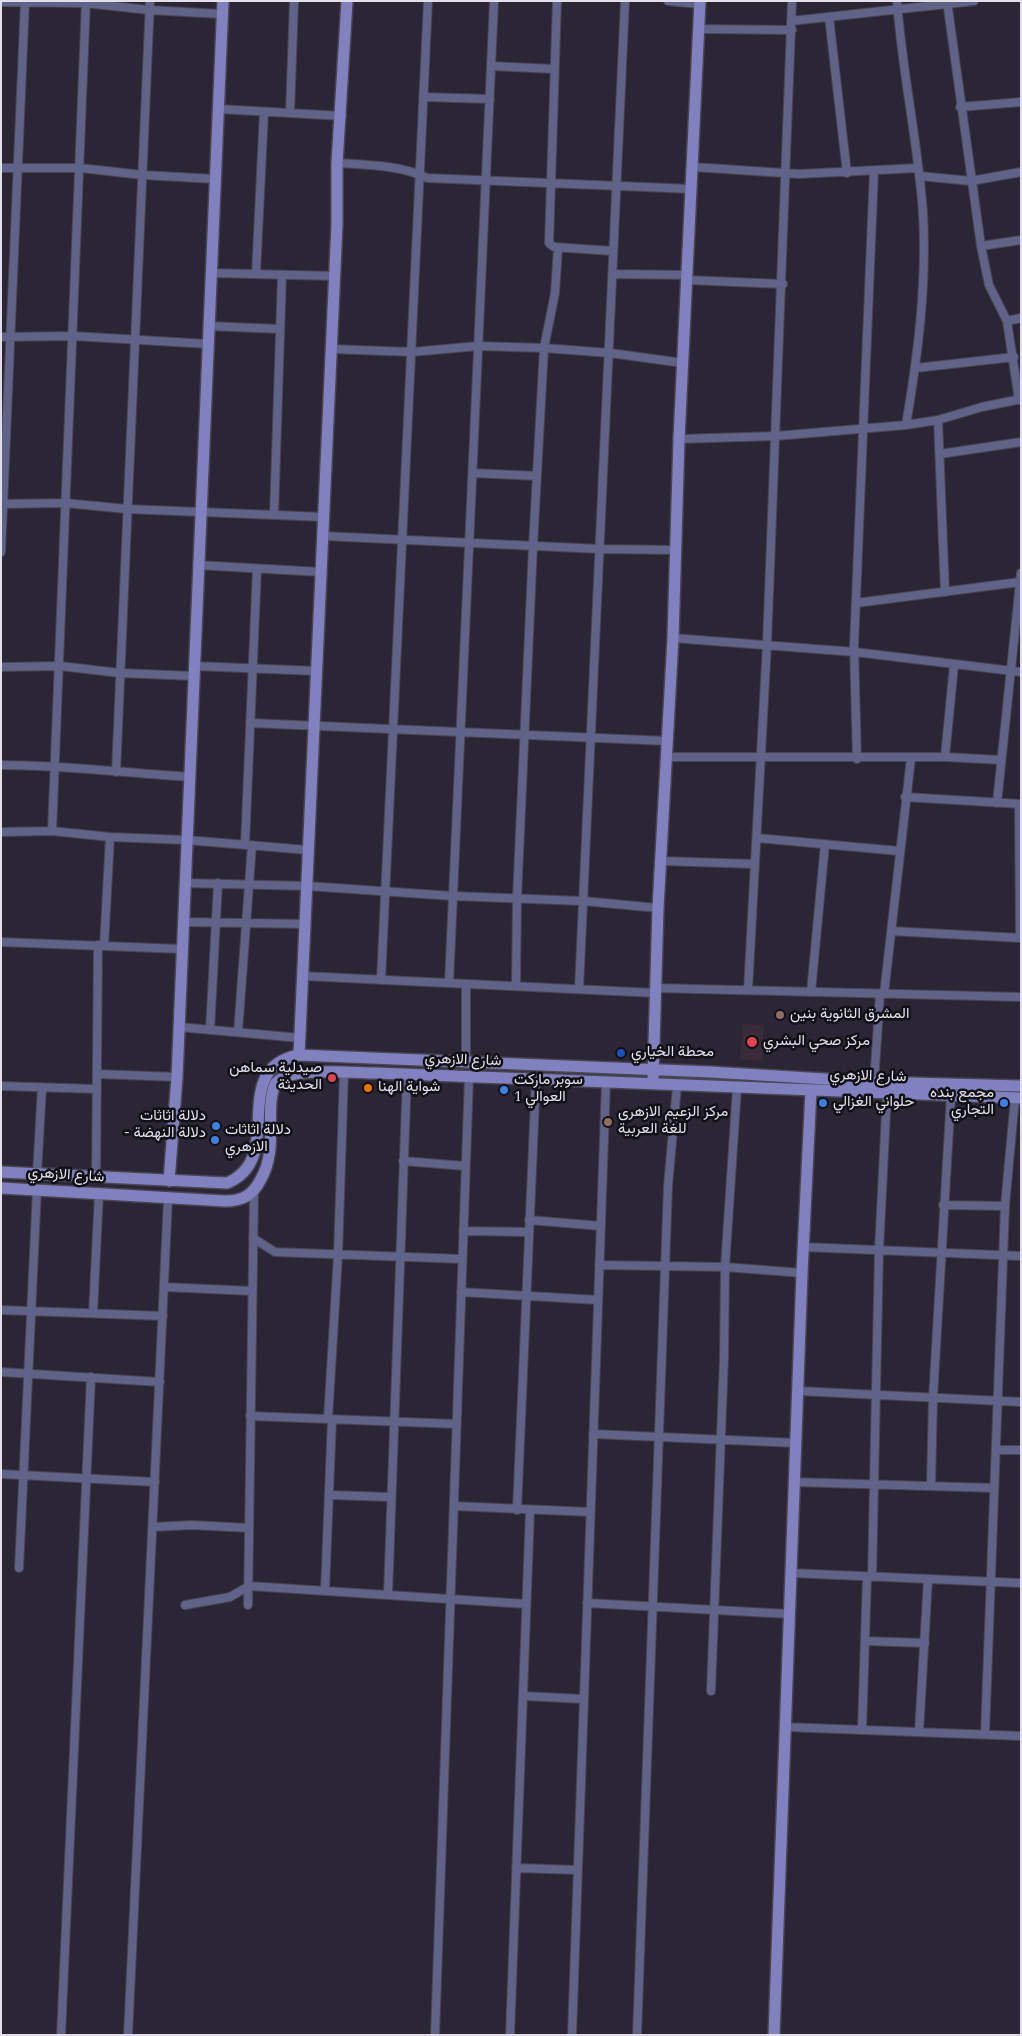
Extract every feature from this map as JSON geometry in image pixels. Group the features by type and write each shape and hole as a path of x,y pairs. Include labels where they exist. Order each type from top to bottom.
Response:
{"street":[{"path":"116,772 150,1"},
{"path":"168,1181 177,1077 197,565 223,1"},
{"path":"290,113 294,1"},
{"path":"299,1055 324,517 337,163 342,116 347,1"},
{"path":"381,980 428,1"},
{"path":"449,983 494,1"},
{"path":"558,1 549,182 549,242 552,246 558,248 613,251"},
{"path":"580,990 625,1"},
{"path":"653,1084 658,908 668,757 679,439 700,29 700,2 668,1"},
{"path":"748,990 767,644 783,284 792,1"},
{"path":"896,1 919,172 924,258 921,322 916,368 906,424"},
{"path":"791,21 974,1"},
{"path":"1,2 86,2 150,10 222,14"},
{"path":"1,552 25,2"},
{"path":"52,831 86,2"},
{"path":"679,439 776,436 906,424 938,420 970,410 1020,399 1008,321 990,285 980,246 960,107 948,3"},
{"path":"829,18 847,173"},
{"path":"700,29 792,30"},
{"path":"491,66 554,69"},
{"path":"423,97 490,99"},
{"path":"960,107 1021,102"},
{"path":"218,109 342,116"},
{"path":"256,274 264,112"},
{"path":"337,163 378,166 419,174 427,178 692,189"},
{"path":"693,167 786,174 874,171 919,172 971,181 1021,172"},
{"path":"1,168 80,168 143,175 215,179"},
{"path":"857,759 856,604 874,171"},
{"path":"980,246 1021,240"},
{"path":"516,986 517,898 524,734 544,348 555,293 558,248"},
{"path":"211,273 334,276"},
{"path":"613,274 783,284"},
{"path":"274,515 282,275"},
{"path":"1008,321 1021,318"},
{"path":"208,326 280,329"},
{"path":"1,337 73,336 208,344"},
{"path":"331,349 412,352 478,346 544,348 610,353 684,363"},
{"path":"916,368 1014,357"},
{"path":"938,420 945,592"},
{"path":"940,454 1021,442"},
{"path":"473,473 537,476"},
{"path":"2,504 65,503 127,509 324,517"},
{"path":"323,536 533,546 675,550"},
{"path":"197,565 321,572"},
{"path":"238,1032 248,884 250,723 257,569"},
{"path":"998,802 1021,573"},
{"path":"856,604 1020,582"},
{"path":"673,638 855,652 1021,672"},
{"path":"945,757 954,665"},
{"path":"1,667 60,666 120,673 253,668 317,671"},
{"path":"250,723 668,741"},
{"path":"668,757 857,759 945,757 1001,760"},
{"path":"874,1082 882,994 911,758"},
{"path":"1,765 55,765 116,772 189,777"},
{"path":"891,931 1020,938 1020,804 906,797"},
{"path":"1,832 52,831 110,837 248,844 308,850"},
{"path":"96,1177 96,1088 101,946 110,837"},
{"path":"757,838 900,851"},
{"path":"811,992 825,844"},
{"path":"662,861 756,864"},
{"path":"185,883 307,886 453,896 583,901 658,908"},
{"path":"210,1030 218,884"},
{"path":"183,922 305,924"},
{"path":"1,942 181,949"},
{"path":"303,976 580,990 748,990 1021,997"},
{"path":"466,984 466,1062"},
{"path":"179,1027 300,1038"},
{"name":"شارع الازهري","path":"1,1172 227,1183 242,1176 248,1169 256,1146 266,1074 274,1064 284,1058 299,1055 653,1071 766,1074 874,1082 1021,1086"},
{"name":"شارع الازهري","path":"1,1188 168,1199 230,1201 248,1196 254,1192 269,1164 273,1091 279,1079 299,1073 536,1078 676,1086 1018,1098"},
{"path":"326,1590 330,1419 344,1073"},
{"path":"97,1074 177,1077"},
{"path":"388,1594 390,1497 407,1075"},
{"path":"435,2035 469,1076"},
{"path":"517,1510 536,1078"},
{"path":"572,2035 606,1082"},
{"path":"1,1086 96,1088"},
{"path":"637,2035 668,1182 676,1086"},
{"path":"37,1174 42,1087"},
{"path":"711,1691 721,1438 724,1267 737,1088"},
{"path":"774,2035 802,1272 811,1090"},
{"path":"862,1730 874,1484 879,1250 887,1093"},
{"path":"931,1486 951,1095"},
{"path":"985,1734 1005,1206 1018,1098"},
{"path":"403,1162 465,1166"},
{"path":"19,1568 37,1189"},
{"path":"248,1605 254,1192"},
{"path":"93,1313 99,1193"},
{"path":"128,2035 168,1199"},
{"path":"944,1205 1005,1206"},
{"path":"529,1220 601,1226"},
{"path":"463,1231 529,1232"},
{"path":"253,1238 275,1252 399,1258 462,1258"},
{"path":"803,1247 1021,1256"},
{"path":"599,1265 724,1267 802,1272"},
{"path":"164,1287 252,1291"},
{"path":"461,1292 598,1300"},
{"path":"1,1310 163,1316"},
{"path":"1,1372 160,1382"},
{"path":"61,2035 91,1377"},
{"path":"799,1391 1021,1402"},
{"path":"250,1416 458,1424"},
{"path":"593,1434 721,1438 796,1443"},
{"path":"996,1450 1021,1450"},
{"path":"1,1474 155,1482"},
{"path":"794,1482 994,1488"},
{"path":"329,1495 390,1497"},
{"path":"454,1506 530,1511 590,1512"},
{"path":"510,2035 530,1511"},
{"path":"153,1527 192,1525 249,1528"},
{"path":"791,1573 1021,1583"},
{"path":"919,1732 928,1579"},
{"path":"185,1605 230,1597 249,1586 526,1604"},
{"path":"587,1603 789,1614"},
{"path":"865,1641 925,1643"},
{"path":"523,1696 584,1699"},
{"path":"785,1727 1021,1736"},
{"path":"516,1868 578,1870"}],"shaded area":[{"name":"مركز صحي البشري","path":"743,1024 764,1025 762,1061 740,1059"}],"place":[{"name":"المشرق الثانوية بنين","path":"780,1015"},
{"name":"مركز صحي البشري","path":"752,1042"},
{"name":"محطة الخياري","path":"621,1053"},
{"name":"صيدلية سماهن الحديثة","path":"332,1078"},
{"name":"شواية الهنا","path":"368,1088"},
{"name":"سوبر ماركت العوالي 1","path":"504,1090"},
{"name":"حلواني الغزالي","path":"823,1103"},
{"name":"مجمع بنده التجاري","path":"1004,1103"},
{"name":"مركز الزعيم الازهري للغة العربية","path":"608,1122"},
{"name":"دلالة اثاثات - دلالة النهضة","path":"216,1126"},
{"name":"دلالة اثاثات الازهري","path":"215,1140"}]}
